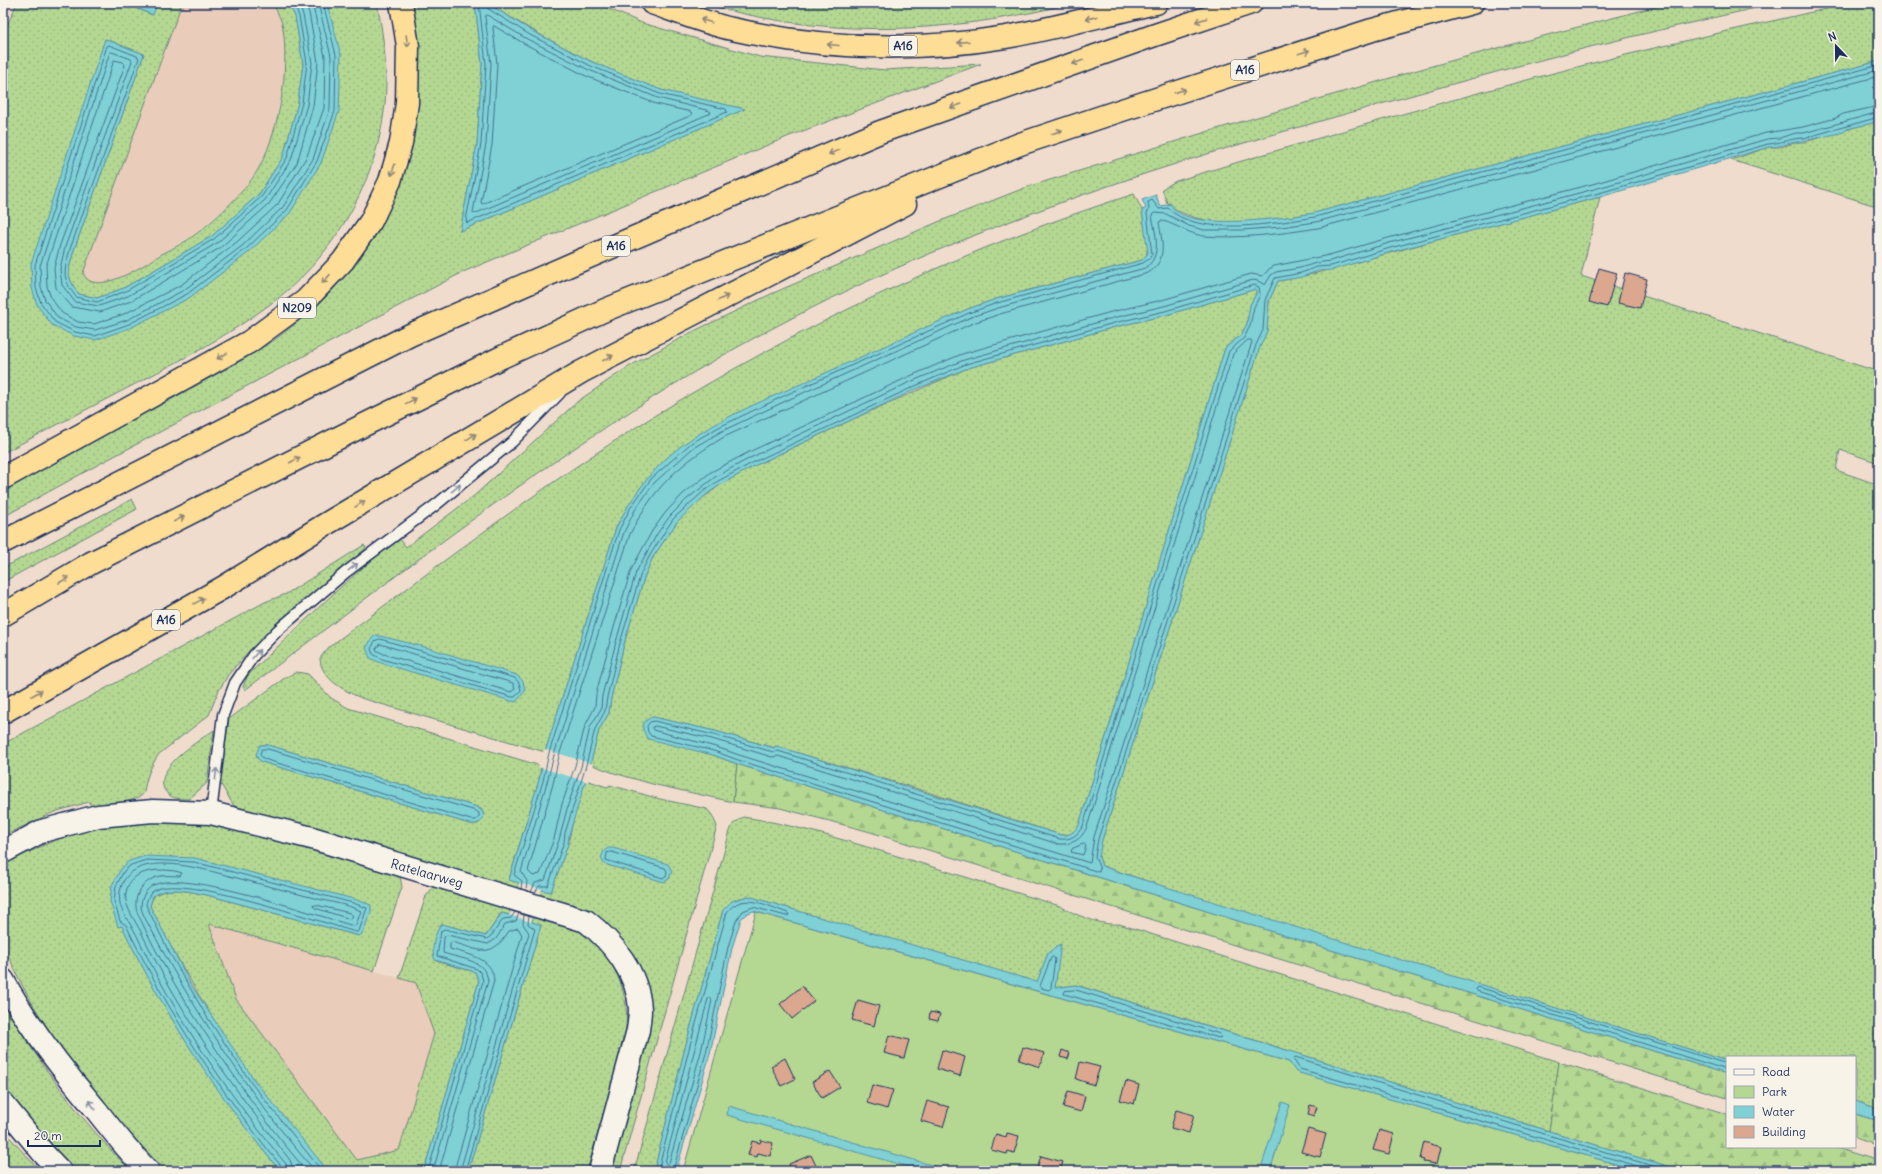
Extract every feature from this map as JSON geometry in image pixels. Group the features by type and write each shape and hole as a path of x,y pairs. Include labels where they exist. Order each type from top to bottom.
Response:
{"highway":[{"name":"N209","path":"3,478 249,342 306,301 343,261 371,221 390,181 401,143 407,103 408,46 401,3"},
{"name":"A16","path":"652,3 731,28 782,39 835,45 878,47 922,46 1006,37 1156,3"},
{"name":"A16","path":"3,542 410,335 577,262 880,132 1251,3"},
{"name":"A16","path":"3,615 91,564 360,426 502,356 605,310 1020,144 1372,30 1472,3"},
{"name":"A16","path":"3,712 224,587 326,524 581,372 1020,144"}],"street":[{"name":"Ratelaarweg","path":"3,852 42,831 98,816 153,811 211,813 312,838 370,857 514,898 586,921 604,935 623,960 636,988 640,1008 638,1030 600,1171"},
{"path":"3,980 16,1004 71,1080 134,1157 148,1171"},
{"path":"3,1104 60,1171"}],"lane":[{"path":"211,813 223,715 235,683 254,655 278,630 346,572 437,504 512,442 581,372"}],"shaded area":[{"path":"182,3 273,3 283,27 285,74 274,131 260,167 235,199 195,234 125,276 101,283 90,282 85,278 83,273"},
{"path":"209,923 416,983 434,1034 399,1150 357,1161 236,999"}],"green space":[{"path":"17,3 124,3 152,15 157,3 182,3 83,273 89,280 98,283 121,277 145,265 192,237 231,203 255,175 267,151 273,134 278,117 284,81 285,45 283,28 273,3 288,3 295,16 303,64 298,103 283,157 259,194 212,236 124,288 97,298 79,294 71,282 69,269 74,250 144,54 105,39 52,325 290,213 329,8 327,3 377,3 384,44 386,85 384,112 379,140 371,168 360,195 346,220 312,267 269,305 206,346 3,453 3,35"},
{"path":"408,3 475,3 482,64 477,144 460,231 744,109 692,98 638,82 571,51 487,3 595,3 642,23 760,57 885,70 981,64 787,137 463,272 101,463 3,517 3,488 170,400 276,339 326,297 348,273 367,246 390,203"},
{"path":"702,3 1074,3 981,21 934,26 888,28 842,27 795,23 749,15"},
{"path":"1670,3 1777,3 1586,48 1216,151 1073,198 931,253 794,317 727,353 664,390 541,471 421,557 245,690 243,687 248,675 370,561 400,539 406,547 475,495 578,401 628,367 692,332 771,294 938,222 1027,187 1203,133 1421,69"},
{"path":"1852,3 1879,3 1879,61 1315,213 1261,221 1222,222 1204,220 1187,215 1172,207 1171,204 1167,203 1162,189 1176,181 1227,165 1485,91 1654,48"},
{"path":"1879,120 1879,207 1731,160 1769,147 1781,147 1798,142 1805,142"},
{"path":"1134,194 1142,210 1148,248 1146,256 1142,260 996,299 968,309 717,424 685,445 658,468 636,494 616,528 545,752 364,699 350,693 336,684 330,679 321,666 320,658 329,647 457,551 587,459 731,370 843,312 957,260 1074,214"},
{"path":"1600,197 1581,276 1879,372 1879,463 1840,450 1836,470 1879,485 1879,1109 1856,1101 1856,1056 1726,1056 1726,1061 1186,894 1102,866 1100,863 1099,853 1102,840 1260,346 1267,331 1269,301 1278,281 1326,271"},
{"path":"1256,289 1256,294 1250,305 1247,324 1241,335 1225,348 1079,825 1072,833 1061,835 921,790 775,746 775,748 715,731 653,717 713,755 737,764 733,802 652,784 590,764 599,730 609,713 611,698 624,644 645,575 653,557 677,522 692,506 720,485 756,465 862,415 968,368 1115,327 1166,315"},
{"path":"132,499 137,509 3,582 3,568"},
{"path":"364,545 366,548 249,651 228,675 217,694 209,715 159,754 149,773 144,793 140,797 127,801 91,806 89,802 54,812 3,836 3,744 265,602 286,594"},
{"path":"297,672 308,674 331,698 348,708 541,766 539,780 509,879 519,883 517,889 234,806 220,783 229,719 286,677","holes":["260,745 268,745 477,807 481,809 484,815 478,824 470,824 262,762 256,757"]},
{"path":"214,730 207,783 189,799 171,797 164,789 163,781 166,772 172,763 189,747"},
{"path":"737,764 1726,1074 1726,1098 867,831 780,808 733,802"},
{"path":"586,780 607,787 610,785 660,799 707,809 712,815 717,826 620,1171 609,1171 648,1025 585,912 573,905 539,895 541,889 551,892 568,844 576,807"},
{"path":"743,817 796,827 884,852 1060,906 1073,913 1097,922 1119,924 1559,1062 1549,1131 1076,985 1055,988 1060,944 1048,953 1037,983 748,896 732,901 723,910 686,1044 654,1171 634,1171 730,831 733,824"},
{"path":"134,821 197,822 224,825 400,876 402,887 374,971 209,924 236,999 357,1160 399,1150 434,1034 416,983 399,978 426,896 434,886 511,909 509,915 501,913 486,936 442,924 437,932 436,961 475,972 479,981 424,1171 328,1171 277,1110 230,1044 208,1011 150,906 153,897 158,893 172,890 187,891 359,936 170,856 122,926 174,1022 235,1113 280,1171 166,1171 127,1130 90,1087 41,1018 24,988 4,947 3,865 44,845 72,834"},
{"path":"756,912 1289,1062 1297,1072 1640,1171 683,1171"},
{"path":"533,916 565,925 582,933 593,942 612,964 623,991 626,1005 625,1034 622,1047 587,1171 468,1171 541,925 531,922"},
{"path":"3,1003 31,1048 78,1112 131,1171 77,1171 30,1122 3,1088"},
{"path":"1559,1062 1726,1114 1726,1148 1836,1148 1879,1161 1879,1171 1684,1171 1549,1131"},
{"path":"1856,1114 1879,1121 1879,1146 1856,1138"},
{"path":"3,1130 40,1171 9,1171 3,1164"}],"water":[{"path":"124,3 157,3 153,15"},
{"path":"288,3 327,3 341,55 339,111 321,163 290,213 248,253 189,298 130,328 95,340 74,336 52,325 37,305 32,288 31,264 105,39 144,54 74,250 69,269 71,282 79,294 97,298 124,288 212,236 259,194 283,157 298,103 303,64 295,16"},
{"path":"475,3 487,3 532,31 592,62 661,90 745,109 460,231 477,144 482,64"},
{"path":"1879,61 1879,120 1873,123 1847,129 1844,132 1832,135 1769,147 1600,197 1391,252 1332,270 1318,271 1302,277 1278,281 1269,301 1267,331 1260,347 1102,840 1099,857 1102,866 1131,876 1726,1061 1726,1074 737,764 713,755 648,739 644,732 643,726 646,721 653,717 715,731 774,748 776,746 1061,835 1072,833 1079,825 1225,348 1241,335 1247,324 1250,305 1256,294 1256,289 1166,315 1115,327 968,368 914,390 756,465 707,494 677,522 653,557 645,575 624,644 611,698 609,713 599,730 589,770 569,835 568,844 551,892 541,890 532,922 541,925 468,1171 424,1171 479,981 475,972 435,960 433,946 435,936 442,924 486,936 502,913 509,915 519,883 509,880 539,780 545,752 616,528 638,491 656,469 688,441 736,413 912,333 968,309 996,299 1142,260 1148,253 1142,210 1146,208 1142,200 1156,195 1160,206 1171,204 1180,213 1195,219 1215,221 1261,220 1314,213"},
{"path":"376,635 425,647 517,675 523,681 525,691 516,702 381,663 370,658 366,648"},
{"path":"260,745 268,745 477,807 483,812 484,815 481,822 470,824 262,762 258,759 256,754"},
{"path":"608,848 613,848 668,864 672,871 669,879 664,882 604,864 601,858 604,851"},
{"path":"145,856 195,858 354,899 371,905 371,912 362,934 359,936 187,891 172,890 158,893 153,896 150,906 191,985 255,1081 328,1171 280,1171 257,1143 214,1084 174,1022 138,959 122,926 118,927 110,901 112,885 121,869 129,861"},
{"path":"748,896 1037,982 1048,953 1061,944 1055,988 1075,985 1684,1171 1640,1171 1296,1072 1289,1062 753,911 746,914 741,919 732,948 710,1054 676,1171 654,1171 686,1044 723,910 732,901"},
{"path":"1856,1101 1879,1109 1879,1121 1856,1114"},
{"path":"1282,1102 1290,1105 1271,1168 1262,1165"},
{"path":"729,1106 952,1171 923,1171 727,1115"}],"pier":[{"path":"544,749 593,764 588,782 538,767"},
{"path":"519,883 542,889 531,922 509,915"}],"building":[{"path":"1599,268 1617,273 1607,307 1589,302"},
{"path":"1625,273 1647,279 1640,308 1618,303"},
{"path":"802,986 814,1001 792,1019 780,1004"},
{"path":"858,1000 879,1006 874,1026 852,1020"},
{"path":"930,1012 940,1014 938,1021 929,1019"},
{"path":"889,1035 909,1040 904,1058 884,1053"},
{"path":"1023,1047 1044,1053 1040,1067 1019,1060"},
{"path":"942,1050 965,1057 960,1076 937,1069"},
{"path":"1062,1050 1070,1053 1068,1059 1060,1057"},
{"path":"785,1058 795,1079 781,1086 771,1066"},
{"path":"1080,1062 1100,1067 1094,1085 1076,1079"},
{"path":"830,1071 840,1087 822,1098 812,1082"},
{"path":"1126,1081 1139,1085 1134,1104 1120,1100"},
{"path":"872,1085 893,1090 887,1109 867,1103"},
{"path":"1068,1091 1085,1096 1081,1112 1063,1107"},
{"path":"927,1101 949,1107 943,1127 921,1121"},
{"path":"1310,1105 1317,1107 1314,1116 1308,1114"},
{"path":"1176,1110 1194,1115 1189,1133 1171,1128"},
{"path":"1308,1129 1326,1134 1320,1157 1301,1152"},
{"path":"1379,1130 1394,1134 1389,1154 1373,1150"},
{"path":"1007,1133 1019,1136 1014,1153 1008,1151 1007,1154 991,1150 996,1134 1006,1137"},
{"path":"761,1140 773,1143 770,1156 758,1153 757,1157 748,1155 752,1141 760,1143"},
{"path":"1424,1142 1441,1147 1437,1164 1423,1162 1424,1160 1420,1159"},
{"path":"811,1155 818,1170 792,1171 789,1164"},
{"path":"1041,1156 1063,1162 1060,1171 1036,1171"}]}
